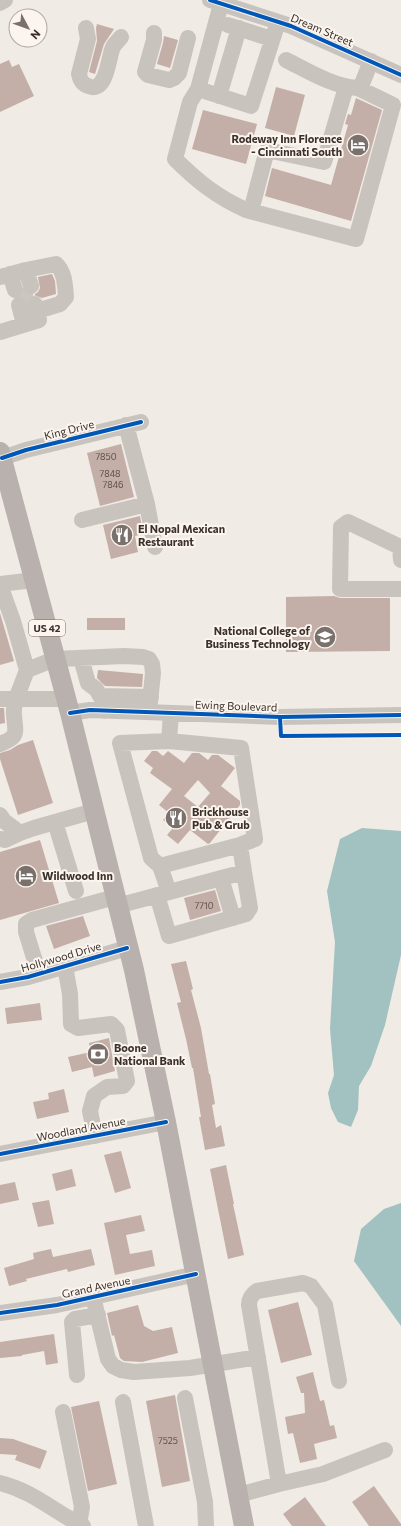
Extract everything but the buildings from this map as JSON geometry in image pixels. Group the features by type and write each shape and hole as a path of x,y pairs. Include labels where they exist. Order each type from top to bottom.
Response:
{"main road":[{"name":"US 42","path":"1,456 56,659 127,948 134,970 166,1122 244,1526"}],"street":[{"path":"0,3 5,0"},
{"path":"216,2 216,21 198,89 190,102 175,159 200,183 230,202 250,211 356,239 393,105 353,88 333,83 286,60"},
{"name":"Dream Street","path":"216,2 291,26 401,75"},
{"path":"216,21 272,39"},
{"path":"198,89 251,106 278,22"},
{"path":"86,28 88,39 79,74 80,80 85,85 92,88 98,86 102,81 113,46 122,37"},
{"path":"219,96 239,28"},
{"path":"154,33 154,40 145,72 148,75 168,80 174,78 179,73 188,38"},
{"path":"250,211 267,150 324,162 353,88 371,61"},
{"path":"0,332 29,311 60,304 66,298 65,283 61,268 56,264 14,273 23,288"},
{"name":"King Drive","path":"1,456 133,423 147,504"},
{"path":"82,520 147,504 155,547"},
{"path":"401,560 400,547 348,522 341,527 340,588 401,589"},
{"path":"0,744 15,736 15,706 27,670 13,621 0,584 34,580"},
{"path":"27,670 56,659 124,656 143,657 148,659 152,664 153,673 150,705"},
{"path":"81,658 88,683 96,689 102,703"},
{"name":"Ewing Boulevard","path":"0,699 15,706 68,706 90,710 102,703 150,705 171,713 280,717 401,715"},
{"path":"169,741 171,713"},
{"path":"160,866 240,845 256,838 241,748 169,741 120,743 151,858 160,866 169,936 246,914 250,908 240,845"},
{"path":"1,839 5,840 20,833 94,811"},
{"path":"0,815 20,833"},
{"path":"55,822 76,890"},
{"path":"39,974 26,932 26,924 32,920 78,907 163,894 244,872"},
{"path":"221,878 232,918"},
{"name":"Hollywood Drive","path":"0,982 39,974 127,948"},
{"path":"65,966 70,994 71,1024 78,1028 111,1024 117,1030 127,1081 123,1086 108,1087 94,1096 90,1111 95,1136"},
{"name":"Woodland Avenue","path":"0,1154 166,1122"},
{"name":"Grand Avenue","path":"0,1313 57,1305 196,1274"},
{"path":"280,1484 249,1306 250,1298 253,1294 257,1291 303,1283 311,1286 325,1305 339,1381"},
{"path":"93,1297 108,1359 113,1366 121,1370 134,1372 190,1368 258,1357"},
{"path":"77,1375 72,1322 75,1319 98,1315"},
{"path":"185,1398 204,1502 206,1526"},
{"path":"123,1402 146,1526"},
{"path":"0,1482 21,1489 35,1496 81,1525 82,1507 63,1412"},
{"path":"238,1495 323,1474 385,1450"}],"water":[{"path":"362,828 401,831 401,955 385,1025 371,1066 359,1086 358,1110 351,1127 338,1122 331,1108 328,1093 334,1075 330,1029 335,942 327,891 340,839"},
{"path":"401,1203 401,1326 354,1261 361,1229 384,1209"}],"tunnel":[{"path":"23,288 27,304"}],"cycle path":[{"path":"210,0 291,26 401,75"},
{"path":"2,458 26,450 141,422"},
{"path":"70,713 90,710 280,717 401,715"},
{"path":"280,717 281,736 401,735"},
{"path":"0,982 28,977 127,948"},
{"path":"0,1154 166,1122"},
{"path":"0,1313 57,1305 196,1274"}],"place":[{"name":"Rodeway Inn Florence - Cincinnati South","path":"358,145"},
{"name":"El Nopal Mexican Restaurant","path":"122,535"},
{"name":"National College of Business Technology","path":"325,637"},
{"name":"Brickhouse Pub & Grub","path":"176,818"},
{"name":"Wildwood Inn","path":"26,876"},
{"name":"Boone National Bank","path":"98,1054"}]}
